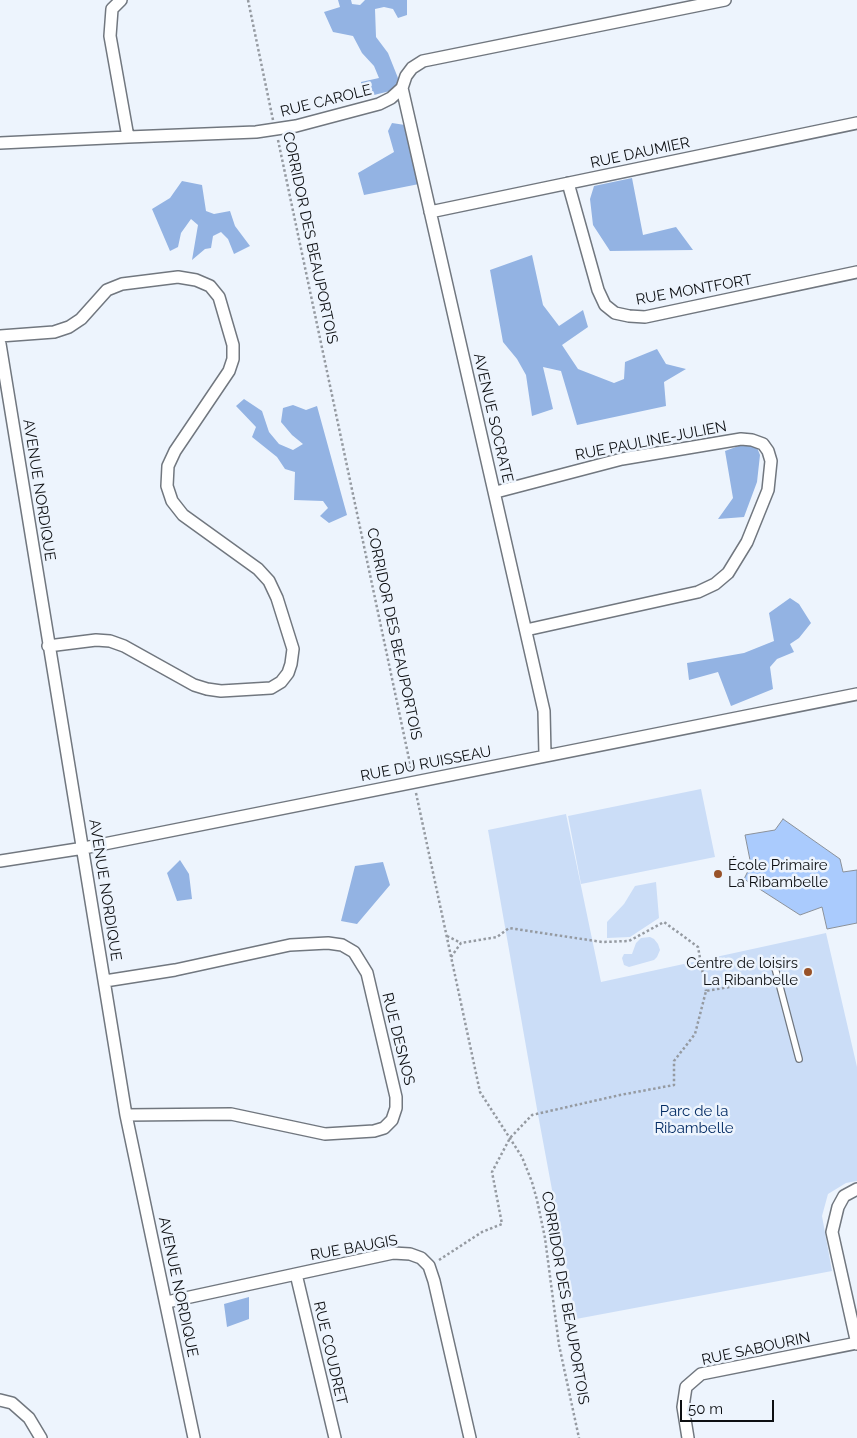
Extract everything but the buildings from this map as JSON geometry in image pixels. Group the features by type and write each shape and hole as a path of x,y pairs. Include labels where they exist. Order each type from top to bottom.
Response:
{"street":[{"path":"120,0 112,9 110,36 128,137"},
{"name":"RUE CAROLE","path":"0,144 256,132 296,126 379,104 391,98 402,88 406,76 412,68 422,61 725,0"},
{"name":"AVENUE SOCRATE","path":"402,88 496,492 544,711 546,755"},
{"name":"RUE DAUMIER","path":"430,212 857,123"},
{"name":"RUE MONTFORT","path":"568,183 598,290 605,305 615,313 645,317 857,272"},
{"path":"0,336 54,332 69,327 81,319 107,290 122,284 178,277 196,280 210,286 219,297 233,345 233,359 229,371 175,451 168,466 167,486 172,501 183,515 258,569 269,581 278,598 293,650 288,673 281,682 271,688 220,691 206,690 194,685 124,646 110,642 96,640 48,646"},
{"name":"AVENUE NORDIQUE","path":"0,344 48,646 84,848 126,1115 194,1438"},
{"name":"RUE PAULINE-JULIEN","path":"496,492 622,459 741,439 752,440 762,444 768,451 771,461 768,490 747,542 728,573 715,584 698,592 526,630"},
{"name":"RUE DU RUISSEAU","path":"0,861 84,848 857,694"},
{"name":"RUE DESNOS","path":"105,981 176,970 290,945 342,944 354,952 367,973 396,1097 396,1108 392,1120 384,1128 374,1131 325,1134 231,1114 126,1115"},
{"path":"857,1189 844,1196 838,1207 832,1232 857,1344"},
{"name":"RUE BAUGIS","path":"166,1302 393,1253 410,1254 421,1258 429,1266"},
{"path":"429,1266 434,1280 470,1438"},
{"name":"RUE COUDRET","path":"296,1274 335,1438"},
{"name":"RUE SABOURIN","path":"688,1438 683,1407 686,1388 701,1374 857,1344"},
{"path":"0,1400 12,1403 29,1418 41,1438"}],"lane":[{"path":"774,964 799,1059"}],"path":[{"name":"CORRIDOR DES BEAUPORTOIS","path":"248,0 480,1092 524,1161 532,1182 546,1238 559,1345 578,1438"},
{"path":"429,1266 482,1232 502,1224 492,1172 510,1138 532,1115 674,1085 674,1061 695,1034 706,991 698,947 664,922 629,941 602,942 509,928 497,937 460,943 446,936"},
{"path":"451,957 460,943"},
{"path":"706,991 778,978"}],"green space":[{"path":"701,789 715,857 581,884 568,816"},
{"name":"Parc de la Ribambelle","path":"566,814 601,982 826,933 857,1067 857,1181 846,1183 828,1194 822,1216 832,1271 576,1319 488,830"},
{"path":"656,882 659,918 630,937 607,938 607,922 624,904 635,886"},
{"path":"650,937 658,944 660,950 657,957 654,960 629,967 624,965 622,958 624,954 632,954 636,943 641,938"}],"shaded area":[{"path":"338,0 351,0 352,4 360,5 365,0 407,0 407,15 398,18 393,9 384,7 375,9 376,37 388,53 402,88 362,98 361,82 379,78 374,66 362,53 353,36 333,32 324,12 340,7"},
{"path":"392,123 405,125 419,184 364,195 358,173 394,152 388,131"},
{"path":"632,178 643,235 676,227 693,250 610,251 593,225 590,199 594,186"},
{"path":"182,181 202,185 206,211 214,214 230,211 235,226 250,246 234,254 228,239 221,232 213,236 211,248 205,249 192,260 198,225 191,219 181,233 178,247 170,251 152,209 170,198"},
{"path":"532,255 543,305 559,326 583,310 588,327 562,345 578,369 614,383 624,379 625,362 657,349 666,364 686,369 664,382 666,406 577,425 561,371 543,367 553,409 532,416 526,375 517,359 503,342 490,270"},
{"path":"244,399 262,411 269,432 279,444 293,450 303,444 281,422 283,408 293,405 306,410 317,406 347,515 329,523 320,516 328,508 323,501 294,500 295,472 285,469 277,457 252,437 256,427 236,406"},
{"path":"744,444 756,445 760,455 757,482 744,517 718,519 733,498 725,451"},
{"path":"790,598 799,604 811,623 799,638 790,644 794,652 777,659 770,667 773,689 731,706 718,672 689,680 687,663 744,653 774,641 769,613"},
{"path":"180,860 189,874 192,899 177,901 167,873"},
{"path":"383,862 390,885 357,924 341,921 355,866"},
{"path":"249,1297 249,1319 227,1327 224,1304"}],"place":[{"name":"École Primaire La Ribambelle","path":"718,874"},
{"name":"Centre de loisirs La Ribanbelle","path":"808,972"}]}
